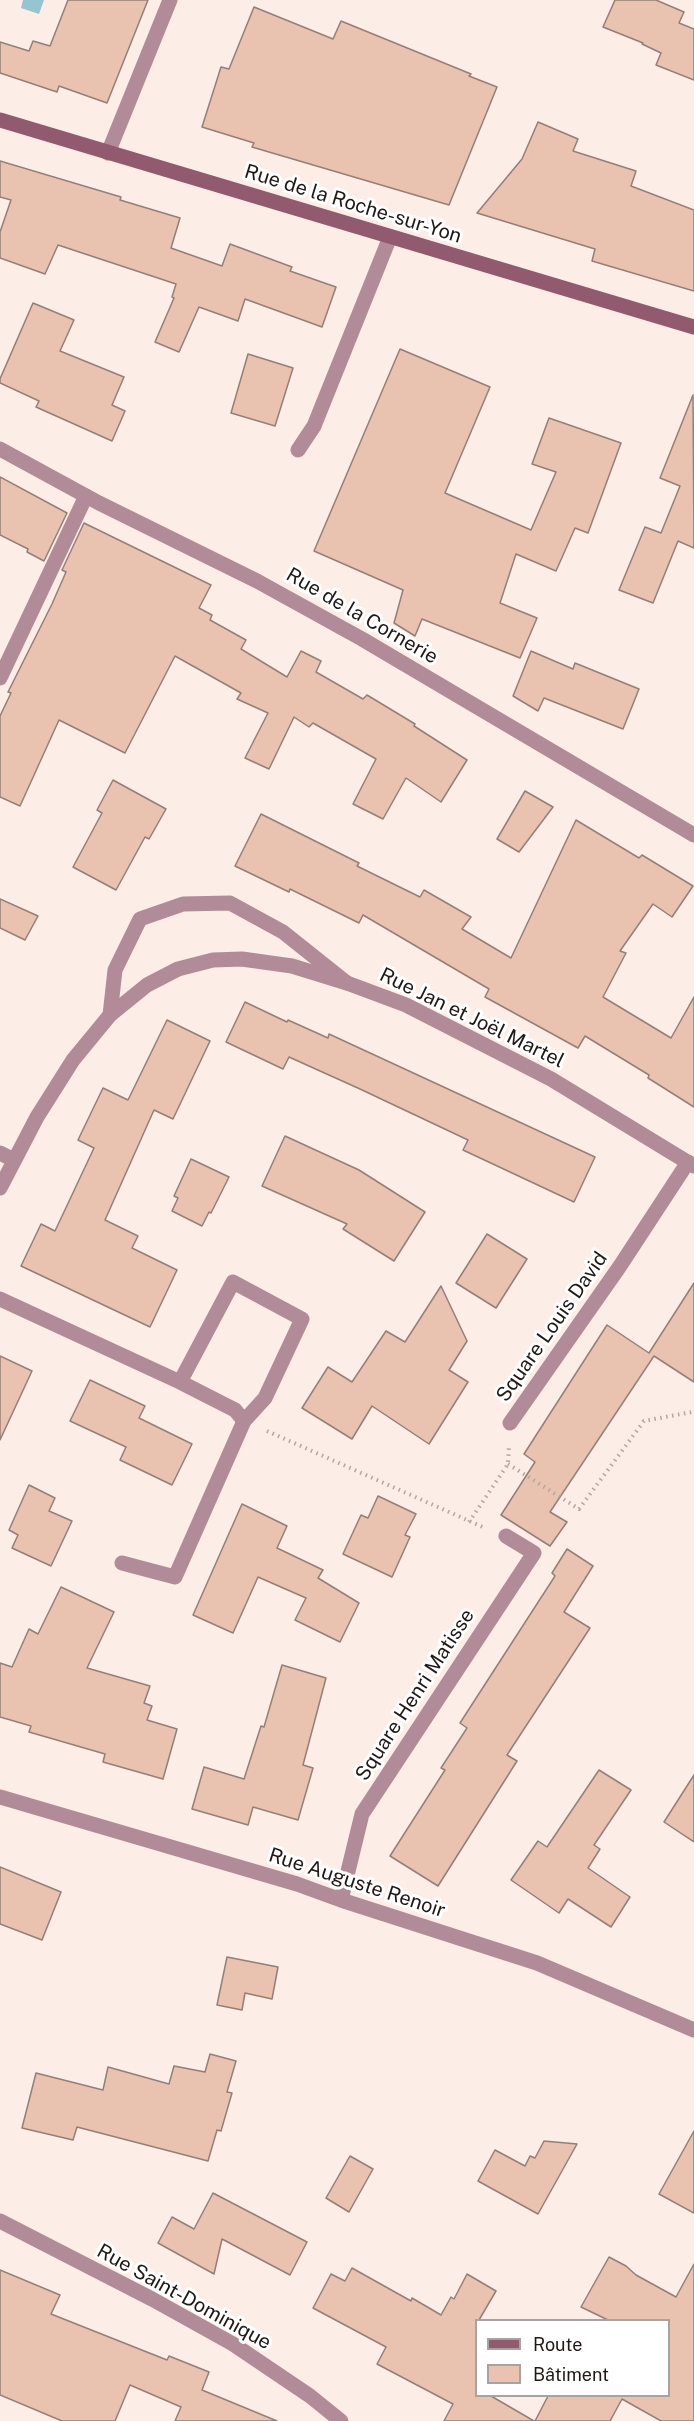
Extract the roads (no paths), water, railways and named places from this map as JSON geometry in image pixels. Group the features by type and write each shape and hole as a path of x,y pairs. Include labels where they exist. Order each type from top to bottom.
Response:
{"main road":[{"name":"Rue de la Roche-sur-Yon","path":"0,120 694,327"}],"street":[{"path":"108,153 170,0"},
{"path":"298,450 314,426 390,237"},
{"name":"Rue de la Cornerie","path":"0,449 257,581 362,639 694,835"},
{"path":"0,678 86,495"},
{"path":"110,1015 115,970 140,919 183,904 230,903 283,932 347,983"},
{"name":"Rue Jan et Joël Martel","path":"0,1188 7,1157 37,1117 73,1060 110,1015 147,985 178,969 213,960 242,959 292,966 406,1005 551,1079 691,1164"},
{"name":"Square Louis David","path":"510,1423 691,1164"},
{"path":"122,1563 175,1577 244,1421 265,1398 302,1319 233,1282 180,1382"},
{"path":"0,1299 180,1382 235,1410 244,1421"},
{"name":"Square Henri Matisse","path":"341,1900 362,1814 534,1553 506,1536"},
{"name":"Rue Auguste Renoir","path":"0,1797 297,1884 537,1963 694,2030"},
{"name":"Rue Saint-Dominique","path":"0,2221 152,2299 233,2344 310,2396 341,2421"}],"water":[{"path":"23,0 44,0 39,14 21,8"}]}
